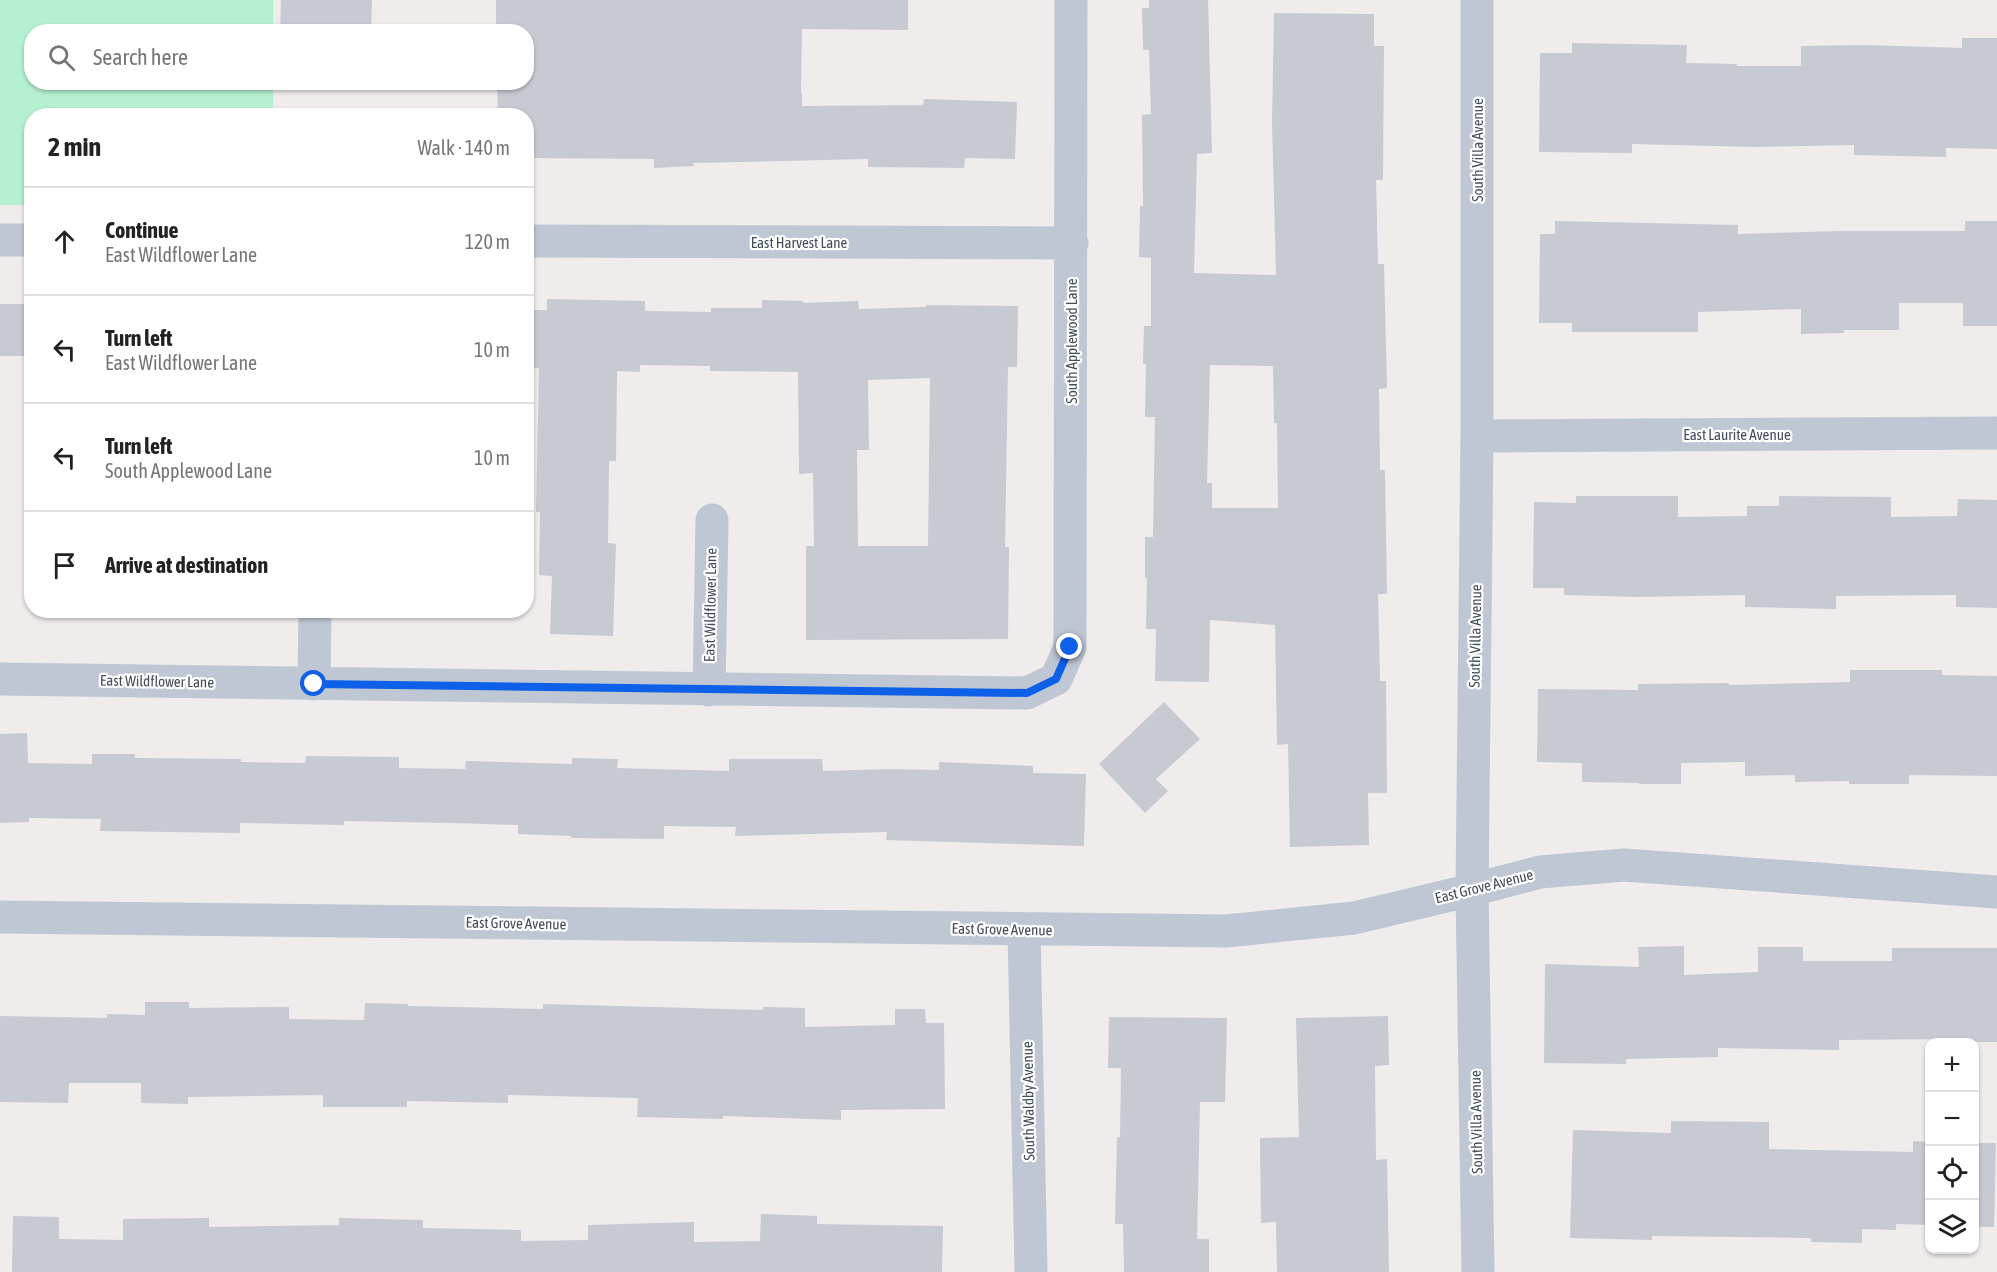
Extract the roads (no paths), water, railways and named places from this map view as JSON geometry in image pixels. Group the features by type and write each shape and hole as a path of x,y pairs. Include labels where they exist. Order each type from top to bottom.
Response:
{"street":[{"name":"South Applewood Lane","path":"1056,679 1070,647 1071,0"},
{"name":"South Villa Avenue","path":"1477,0 1477,436 1472,890 1478,1272"},
{"path":"0,240 24,240"},
{"name":"East Harvest Lane","path":"534,242 1072,243"},
{"name":"East Laurite Avenue","path":"1477,436 1997,433"},
{"name":"East Wildflower Lane","path":"709,690 712,520"},
{"path":"314,684 315,618"},
{"name":"East Wildflower Lane","path":"0,679 1027,693 1056,679"},
{"name":"East Grove Avenue","path":"0,918 1226,931 1354,918 1540,872 1624,865 1997,892"},
{"name":"South Waldby Avenue","path":"1024,929 1031,1272"}]}
